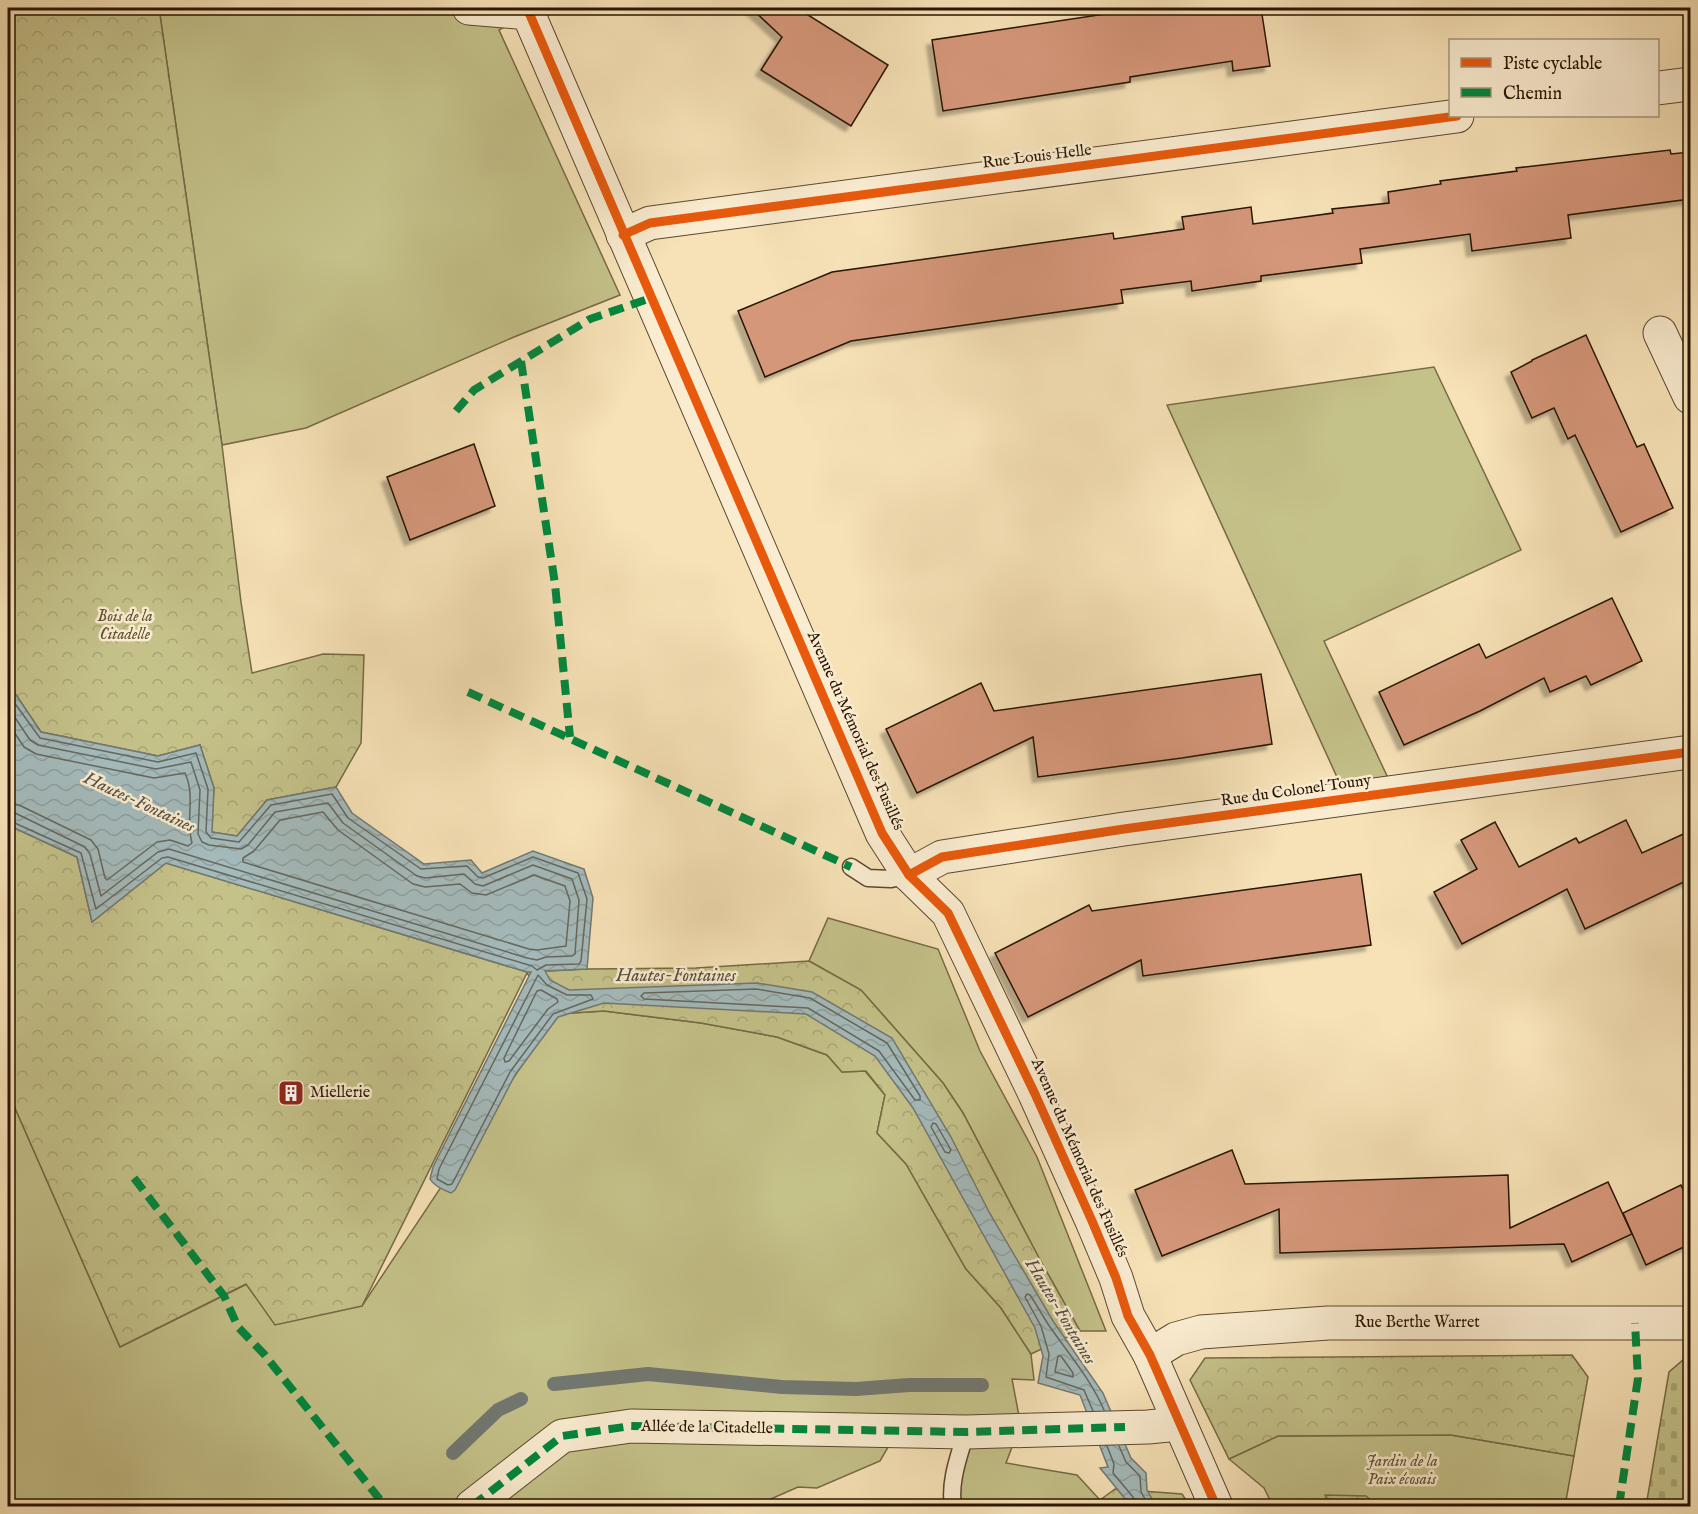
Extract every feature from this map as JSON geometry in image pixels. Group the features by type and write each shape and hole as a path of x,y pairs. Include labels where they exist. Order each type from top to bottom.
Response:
{"street":[{"name":"Avenue du Mémorial des Fusillés","path":"469,8 528,10 882,833 909,874 948,913 1035,1094 1116,1278 1128,1316 1150,1355 1216,1506"},
{"path":"1659,88 1690,84"},
{"name":"Rue Louis Helle","path":"623,235 650,223 1449,117"},
{"path":"1660,333 1690,397"},
{"name":"Rue du Colonel Touny","path":"909,874 942,857 1124,829 1690,752"},
{"name":"Rue Berthe Warret","path":"1150,1355 1176,1339 1201,1332 1328,1323 1690,1323"},
{"name":"Allée de la Citadelle","path":"472,1506 562,1436 631,1426 966,1432 1148,1427 1179,1424"}],"lane":[{"path":"851,867 868,878 891,879 909,874"},
{"path":"953,1506 951,1498 956,1463 966,1432"}],"green space":[{"name":"Bois de la Citadelle","path":"8,8 159,8 222,445 252,673 323,654 364,655 361,743 336,787 267,800 237,836 211,832 214,788 200,745 158,756 41,732 8,683"},
{"path":"159,8 527,8 528,13 499,30 620,295 514,337 306,428 222,445"},
{"path":"1434,367 1521,550 1324,641 1395,793 1347,799 1167,405"},
{"path":"8,825 77,857 92,922 166,863 527,972 696,968 809,961 861,990 943,1083 963,1113 1080,1331 1031,1354 1001,1308 966,1269 906,1164 877,1133 885,1095 866,1071 842,1072 827,1055 777,1037 701,1023 604,1011 556,1014 527,973 362,1306 275,1325 246,1284 120,1347 8,1092"},
{"path":"828,918 938,949 980,1051 1037,1157 1106,1331 1080,1331 963,1113 943,1083 861,990 809,961"},
{"path":"604,1011 701,1023 777,1037 827,1055 842,1072 865,1071 885,1095 877,1133 906,1164 966,1269 1001,1308 1031,1354 1034,1380 1012,1379 1019,1416 1018,1431 1006,1463 1077,1475 1100,1500 1101,1506 953,1506 966,1432 898,1430 880,1461 817,1488 798,1487 755,1506 8,1506 8,1092 120,1347 247,1284 362,1306 556,1014"},
{"path":"1690,1354 1690,1506 1646,1506 1669,1372"},
{"path":"1572,1355 1588,1377 1574,1456 1451,1435 1278,1436 1229,1459 1190,1380 1205,1358"},
{"name":"Jardin de la Paix écosais","path":"1451,1435 1574,1456 1565,1506 1273,1506 1264,1488 1229,1459 1278,1436"},
{"path":"1115,1489 1182,1494 1190,1506 1101,1506 1100,1500"},
{"path":"1325,1495 1366,1496 1377,1506 1330,1506"}],"water":[{"name":"Hautes-Fontaines","path":"8,683 41,732 158,756 200,745 214,788 212,832 237,836 267,800 336,787 352,813 424,864 471,860 482,873 533,851 584,869 593,898 587,969 545,971 550,980 569,990 757,983 812,992 892,1038 951,1137 989,1212 1053,1321 1103,1393 1131,1458 1146,1473 1147,1490 1156,1506 1131,1506 1100,1468 1108,1467 1080,1395 1038,1383 1043,1356 1035,1328 913,1108 875,1056 806,1014 604,1003 558,1017 515,1075 455,1190 451,1193 445,1191 430,1179 433,1167 531,972 166,863 92,922 77,857 8,825"}],"building":[{"path":"751,8 797,8 888,65 851,126 761,70 782,37"},
{"path":"1145,8 1261,8 1270,66 1233,71 1232,61 1130,77 1130,82 943,111 932,40"},
{"path":"1670,150 1671,154 1690,152 1690,199 1568,215 1571,238 1472,251 1470,234 1360,249 1362,263 1261,276 1261,281 1192,291 1191,281 1121,290 1123,303 851,341 765,377 738,311 832,272 1113,233 1114,239 1184,229 1182,217 1251,207 1253,224 1333,213 1332,209 1389,203 1388,192 1441,184 1440,181 1517,171 1516,168"},
{"path":"1586,335 1637,447 1644,444 1673,508 1621,532 1575,435 1568,439 1554,408 1532,418 1511,372"},
{"path":"474,444 495,506 410,540 387,477"},
{"path":"1612,598 1642,661 1591,685 1586,676 1550,692 1544,678 1480,711 1404,745 1379,692 1479,644 1486,658"},
{"path":"1261,674 1272,744 1182,758 1038,777 1033,737 917,793 886,729 981,683 994,711"},
{"path":"1626,820 1642,853 1690,831 1690,879 1585,929 1567,889 1462,944 1434,892 1477,869 1461,840 1495,822 1519,867 1576,838 1579,843"},
{"path":"1361,874 1371,945 1143,976 1141,960 1028,1017 995,953 1089,905 1092,911"},
{"path":"1232,1150 1245,1184 1508,1175 1510,1228 1608,1182 1632,1234 1572,1262 1564,1244 1280,1253 1279,1209 1162,1256 1135,1190"},
{"path":"1681,1185 1690,1205 1690,1244 1646,1265 1623,1213"}],"waterway":[{"path":"554,1384 648,1374 782,1387 856,1389 909,1385 982,1385"},
{"path":"453,1453 498,1410 521,1399"}],"marked path":[{"path":"456,411 474,390 590,319 651,298"},
{"path":"521,361 555,584 570,737"},
{"path":"468,692 851,867"},
{"path":"134,1178 224,1296 238,1327 264,1354 385,1506"},
{"path":"1619,1506 1638,1378 1635,1323"},
{"path":"472,1506 562,1436 631,1426 966,1432 1125,1427"}],"cycle path":[{"path":"527,8 882,833 909,875 948,913 1035,1094 1116,1278 1128,1316 1150,1355 1216,1506"},
{"path":"623,235 650,223 1449,117"},
{"path":"909,875 942,857 1124,829 1690,752"}],"place":[{"name":"Miellerie","path":"291,1093"}]}
